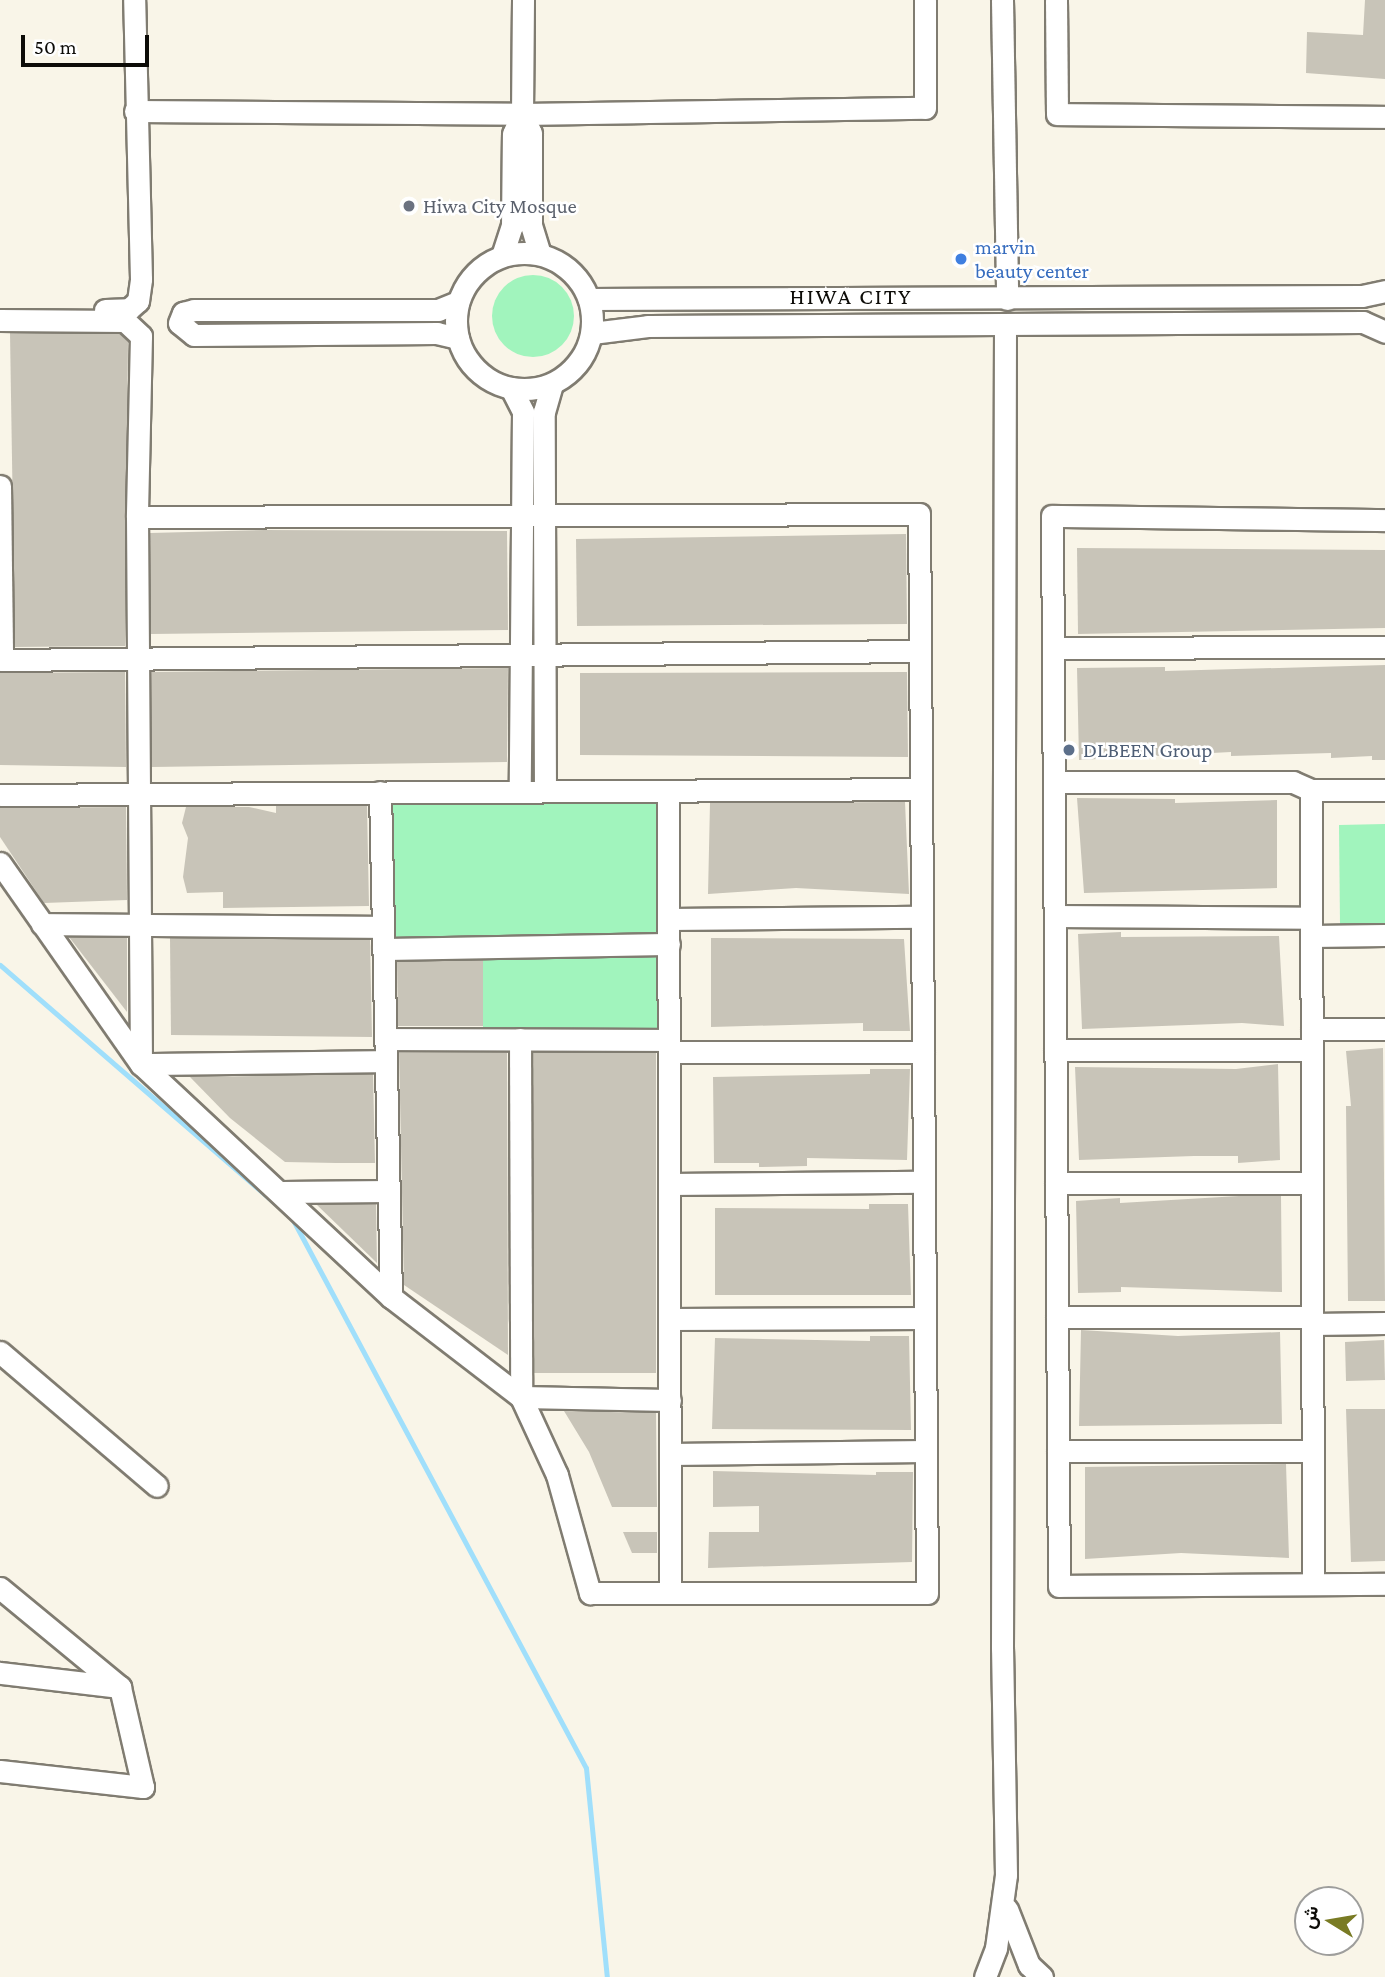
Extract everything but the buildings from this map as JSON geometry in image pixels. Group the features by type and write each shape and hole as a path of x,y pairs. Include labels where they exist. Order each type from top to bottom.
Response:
{"street":[{"path":"0,310 129,309 138,301 134,0"},
{"path":"502,256 512,226 513,134 522,114 523,0"},
{"path":"135,111 522,114 925,108 925,0"},
{"path":"1002,0 1007,299"},
{"path":"1056,0 1057,114 1385,117"},
{"path":"522,114 531,133 531,225 540,254"},
{"path":"540,254 571,270 589,299 592,332 573,368 552,384 511,388 479,371 458,338 458,302 474,274 502,256 540,254"},
{"path":"589,299 1362,296 1385,291"},
{"path":"592,332 648,326 1363,322 1385,331 1385,298"},
{"path":"458,302 438,310 194,310 183,313 179,323 181,330 194,335 436,333 458,338"},
{"path":"436,333 445,322 438,310"},
{"path":"0,320 108,319 136,327 142,348 137,517 141,1063"},
{"path":"985,1977 996,1948 1004,1896 1005,324"},
{"path":"544,791 544,412 552,384"},
{"path":"511,388 523,412 520,792"},
{"path":"0,486 1,660 920,651"},
{"path":"137,517 919,514 927,1592 590,1593 557,1475 521,1397 520,1039"},
{"path":"1385,520 1052,516 1059,1586 1385,1584"},
{"path":"1053,648 1385,648"},
{"path":"1054,782 1293,782 1311,790 1385,790"},
{"path":"0,795 921,789"},
{"path":"1311,790 1313,1584"},
{"path":"668,791 670,1593"},
{"path":"380,792 391,1297"},
{"path":"0,863 141,1063 282,1192 391,1297 521,1397 670,1400"},
{"path":"1055,916 1311,927 1385,935"},
{"path":"669,919 922,917"},
{"path":"42,924 381,927"},
{"path":"383,948 669,944"},
{"path":"1055,1050 1312,1040 1385,1029"},
{"path":"385,1039 520,1039 669,1046 923,1052"},
{"path":"141,1063 384,1061"},
{"path":"669,1184 923,1182"},
{"path":"1056,1183 1312,1183"},
{"path":"282,1192 389,1191"},
{"path":"1057,1317 1385,1323"},
{"path":"670,1319 925,1318"},
{"path":"0,1352 157,1486"},
{"path":"670,1454 925,1451"},
{"path":"1058,1451 1312,1451"},
{"path":"0,1588 120,1687 143,1787 0,1771"},
{"path":"0,1673 120,1687"},
{"path":"1004,1896 1013,1933 1029,1965 1042,1977"}],"green space":[{"path":"525,275 541,275 556,282 567,293 574,308 571,332 562,345 541,357 525,357 510,350 499,339 492,324 492,308 499,293 510,282"},
{"path":"660,799 661,937 389,939 388,802"},
{"path":"1385,824 1385,924 1340,924 1339,825"},
{"path":"661,953 661,1032 483,1032 483,955"}],"waterway":[{"path":"0,965 286,1213"},
{"path":"293,1220 586,1768 607,1977"}],"place":[{"name":"Hiwa City Mosque","path":"409,206"},
{"name":"marvin beauty center","path":"961,259"},
{"name":"DLBEEN Group","path":"1069,750"}],"district":[{"name":"HIWA CITY","path":"851,296"}]}
